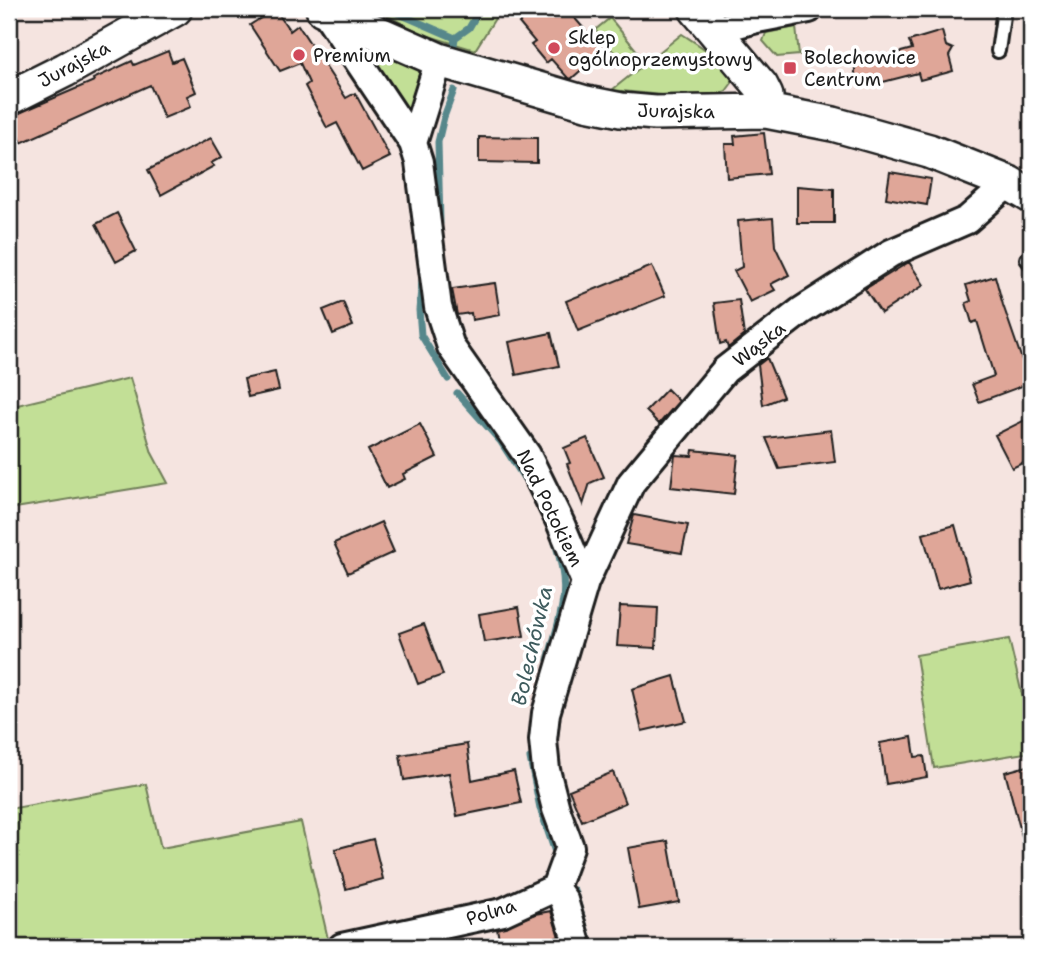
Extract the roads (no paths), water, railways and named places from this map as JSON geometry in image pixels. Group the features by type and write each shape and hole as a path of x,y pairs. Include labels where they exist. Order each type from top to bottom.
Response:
{"street":[{"name":"Jurajska","path":"9,98 175,9"},
{"name":"Jurajska","path":"324,9 439,60 552,93 621,110 676,114 765,111 822,121 892,139 1025,188"},
{"name":"Nad Potokiem","path":"324,9 413,143 419,162 438,307 444,330 470,376 527,455 560,522 585,582 546,713 543,740 546,770 570,847 555,888"},
{"path":"706,19 757,19 809,9"},
{"path":"706,19 761,86 766,96 765,111"},
{"path":"413,143 439,60"},
{"name":"Wąska","path":"585,582 631,483 725,370 817,301 891,253 967,220 1025,188"},
{"path":"555,888 564,900 578,947"},
{"name":"Polna","path":"342,947 503,912 555,888"}],"lane":[{"path":"998,51 1004,9"}],"waterway":[{"name":"Bolechówka","path":"388,9 455,38 454,45"},
{"path":"455,38 469,28 480,9"},
{"name":"Bolechówka","path":"440,223 438,142 454,90"},
{"name":"Bolechówka","path":"422,280 419,310 421,335 448,379"},
{"name":"Bolechówka","path":"457,393 501,442 526,481"},
{"name":"Bolechówka","path":"548,660 564,588 555,543"},
{"name":"Bolechówka","path":"530,758 540,808 557,858"},
{"name":"Bolechówka","path":"574,890 591,947"}],"place":[{"name":"Sklep ogólnoprzemysłowy","path":"554,48"},
{"name":"Premium","path":"299,55"},
{"name":"Bolechowice Centrum","path":"790,68"}]}
